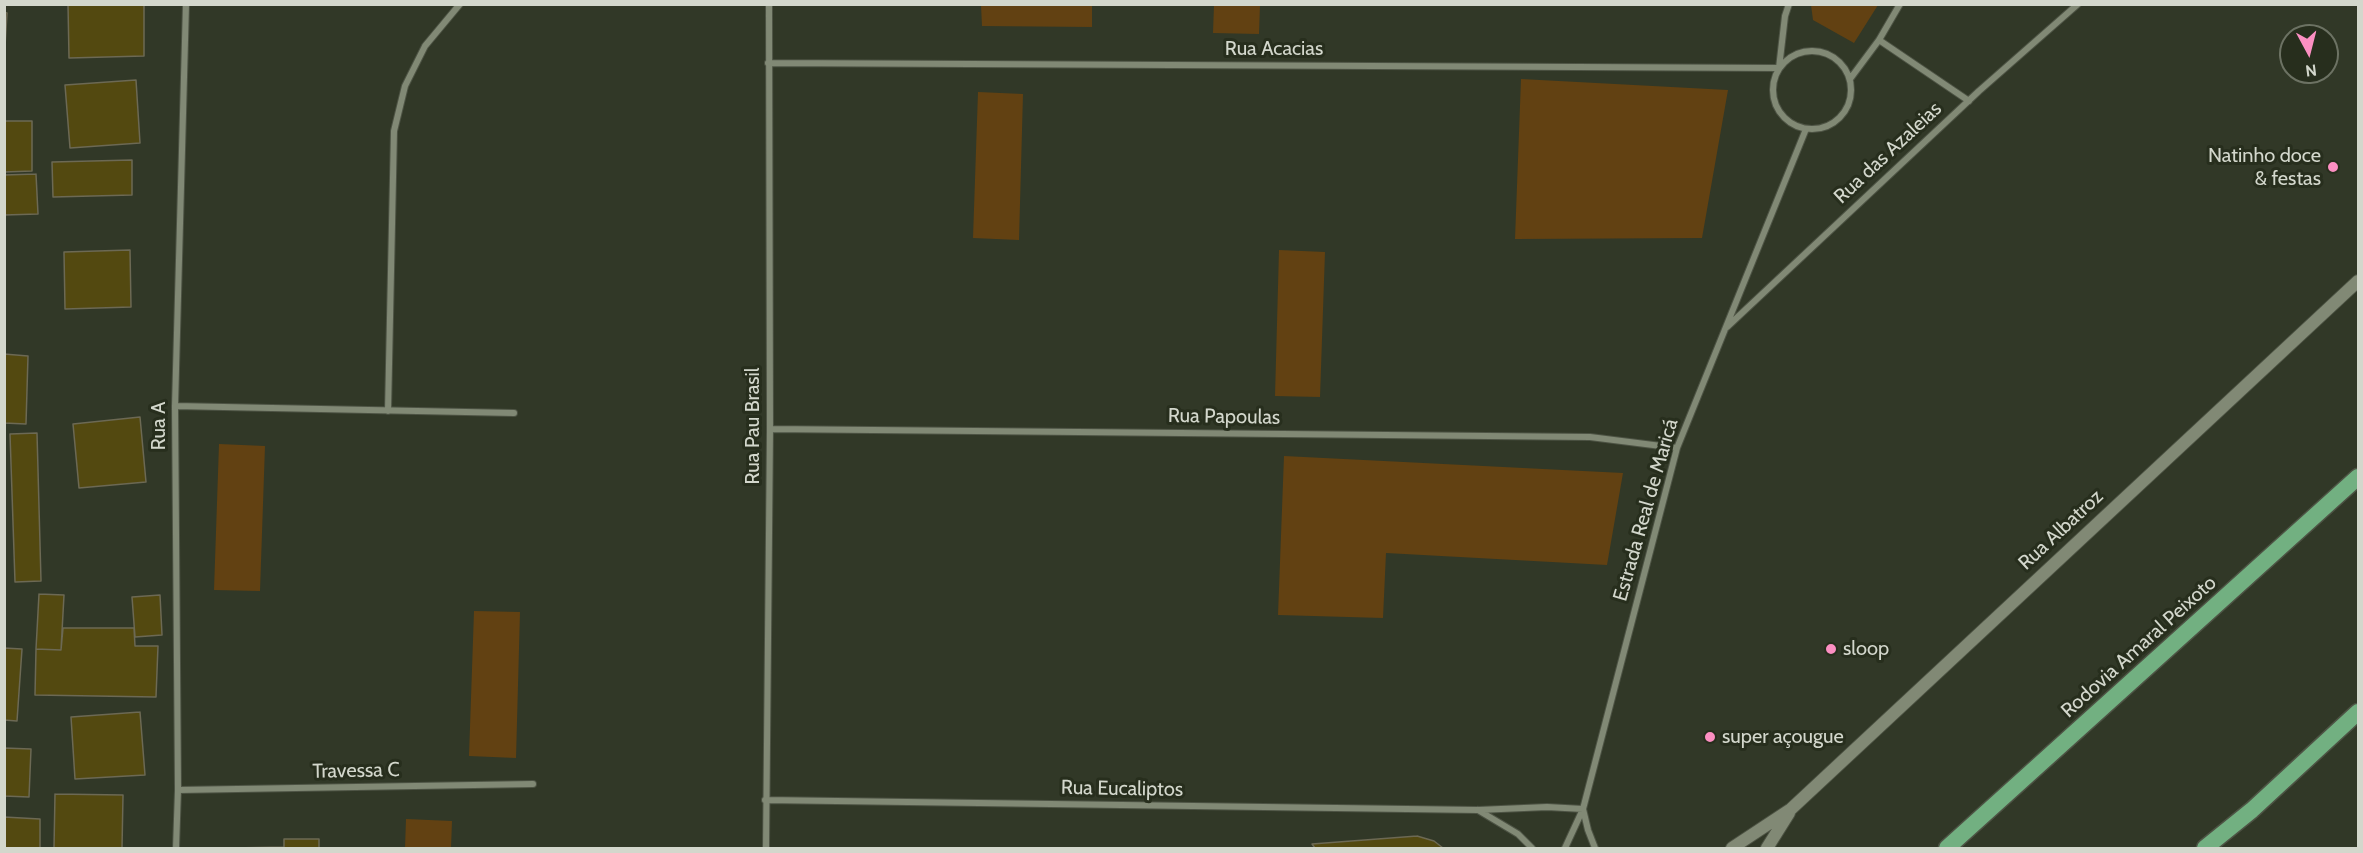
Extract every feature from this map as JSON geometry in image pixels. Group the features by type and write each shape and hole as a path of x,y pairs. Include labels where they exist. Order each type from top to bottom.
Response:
{"highway":[{"name":"Rodovia Amaral Peixoto","path":"1947,849 2358,477"},
{"path":"2205,849 2252,810 2358,712"}],"main road":[{"name":"Rua Albatroz","path":"1732,849 1791,809 2358,281"},
{"name":"Rua Albatroz","path":"1767,849 1791,809"}],"street":[{"name":"Rua A","path":"177,849 175,406 186,4"},
{"path":"388,411 394,131 405,86 425,46 460,4"},
{"name":"Rua Pau Brasil","path":"766,849 770,429 769,4"},
{"path":"1779,68 1785,16 1789,4"},
{"path":"1850,79 1879,40 1900,4"},
{"name":"Rua das Azaleias","path":"1724,329 1969,101 2078,4"},
{"path":"1879,40 1969,101"},
{"path":"1818,51 1836,58 1845,67 1850,79 1852,92 1849,105 1842,116 1832,124 1819,129 1806,129 1794,125 1783,117 1776,106 1773,81 1779,68 1798,52 1818,51"},
{"name":"Rua Acacias","path":"768,63 1779,68"},
{"name":"Estrada Real de Maricá","path":"1565,849 1583,809 1677,448 1806,129"},
{"path":"175,406 514,413"},
{"name":"Rua Papoulas","path":"770,429 1590,437 1677,448"},
{"name":"Travessa C","path":"178,790 533,784"},
{"name":"Rua Eucaliptos","path":"765,800 1478,810 1547,807 1583,809"},
{"name":"Estrada Real de Maricá","path":"1583,809 1595,849"},
{"name":"Rua Eucaliptos","path":"1478,810 1503,823 1518,834 1532,849"}],"shaded area":[{"path":"1811,4 1878,5 1854,43 1813,20"},
{"path":"981,5 1092,5 1092,27 982,26"},
{"path":"1214,5 1260,5 1259,34 1213,33"},
{"path":"1521,79 1728,90 1702,238 1515,239"},
{"path":"978,92 1023,94 1019,240 973,238"},
{"path":"1279,250 1325,252 1320,397 1275,396"},
{"path":"219,444 265,446 260,591 214,590"},
{"path":"1284,456 1623,473 1607,565 1386,553 1383,618 1278,615"},
{"path":"474,611 520,612 516,758 469,756"},
{"path":"406,819 452,821 451,848 405,848"}],"building":[{"path":"68,4 144,4 144,56 69,58"},
{"path":"4,12 7,13 4,63"},
{"path":"136,80 140,143 70,148 65,85"},
{"path":"4,121 32,121 32,171 4,172"},
{"path":"132,160 132,195 53,197 52,162"},
{"path":"36,174 38,214 4,215 4,175"},
{"path":"130,250 131,307 65,309 64,252"},
{"path":"4,354 28,356 26,424 4,423"},
{"path":"140,417 146,482 79,488 73,424"},
{"path":"37,433 41,581 15,582 10,434"},
{"path":"39,594 64,595 61,650 36,649"},
{"path":"160,595 162,635 135,637 132,597"},
{"path":"63,628 134,628 135,646 158,646 156,697 35,695 36,649 61,650"},
{"path":"4,648 22,649 17,721 4,720"},
{"path":"140,712 145,775 75,779 71,717"},
{"path":"4,748 31,749 29,797 4,796"},
{"path":"55,794 123,795 122,848 54,848"},
{"path":"4,817 40,819 40,848 4,848"},
{"path":"1417,836 1434,841 1443,848 1315,848 1312,844"},
{"path":"284,839 319,839 319,848 232,848 284,847"}],"place":[{"name":"Natinho doce & festas","path":"2333,167"},
{"name":"sloop","path":"1831,649"},
{"name":"super açougue","path":"1710,737"}]}
